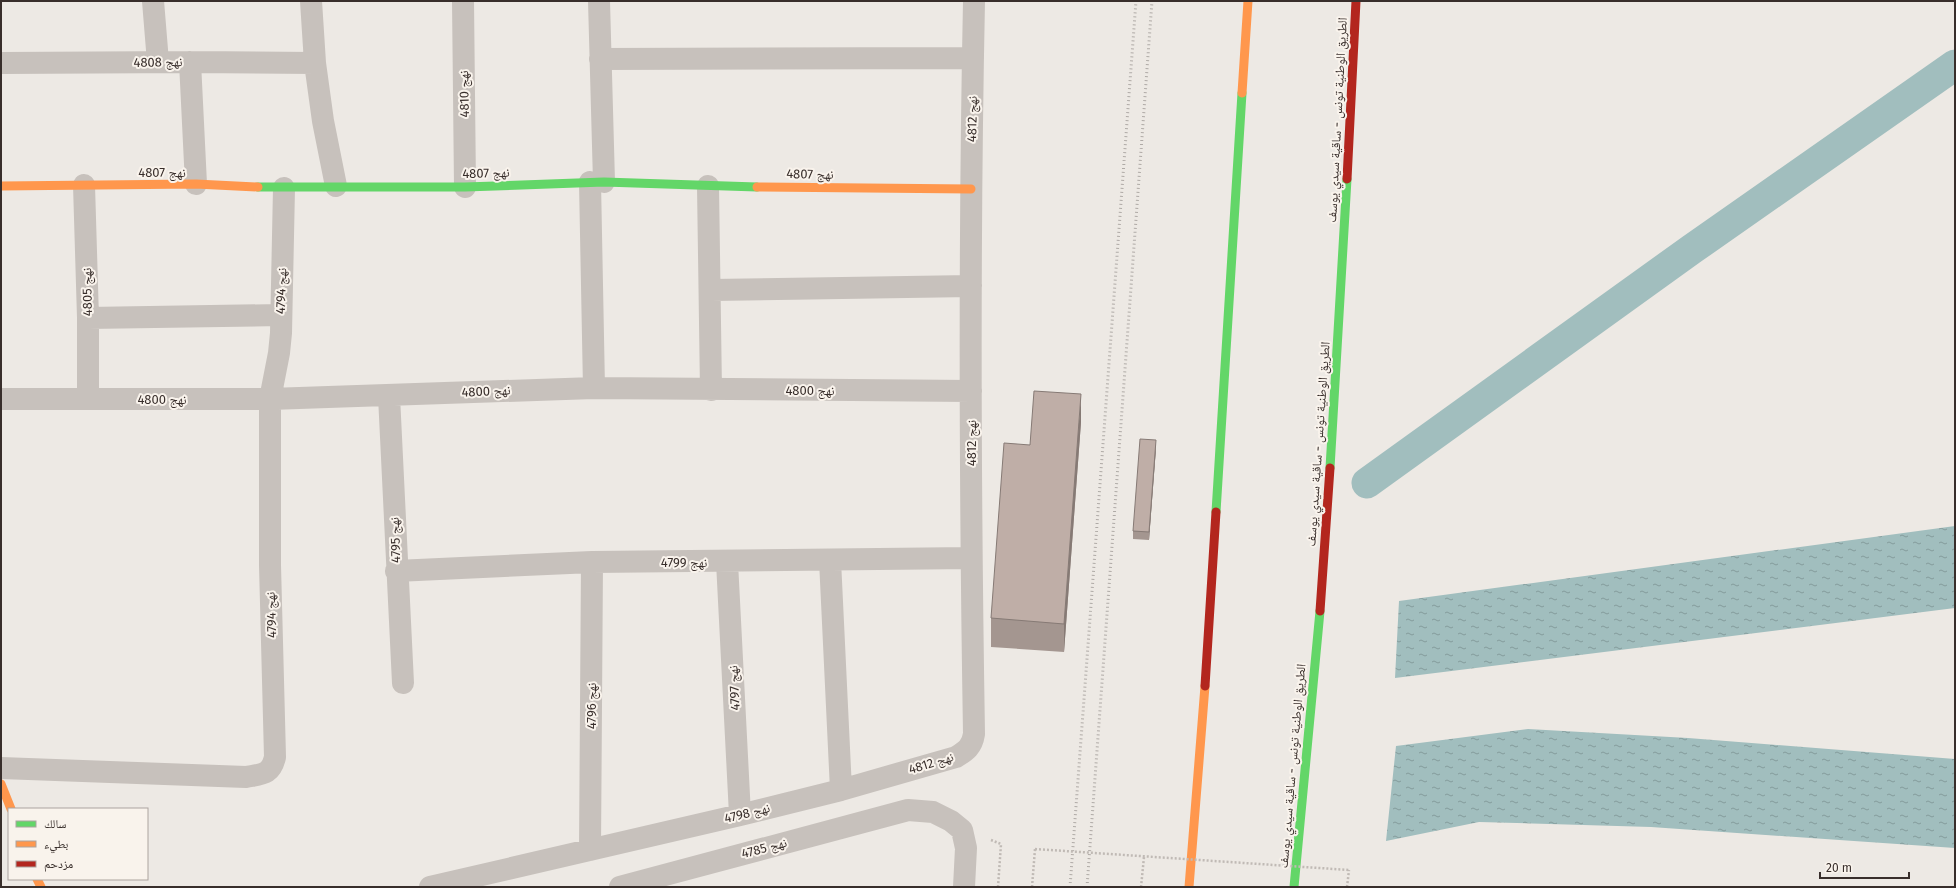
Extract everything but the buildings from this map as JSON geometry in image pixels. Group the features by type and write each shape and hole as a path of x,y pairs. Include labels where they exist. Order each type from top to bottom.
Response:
{"main road":[{"path":"1189,887 1207,661 1214,528 1248,1"},
{"name":"الطريق الوطنية تونس - ساقية سيدي يوسف","path":"1294,887 1323,579 1352,105 1356,1"},
{"name":"نهج 4807","path":"1,186 196,184 284,188 336,186 465,187 597,182 708,186 971,189"},
{"path":"1,784 11,808"}],"street":[{"path":"153,1 158,62"},
{"path":"311,1 315,63 323,121 336,186"},
{"name":"نهج 4810","path":"462,1 465,187"},
{"path":"594,388 600,59 599,1"},
{"name":"نهج 4812","path":"841,790 956,757 964,752 973,743 971,558 971,189 974,1"},
{"path":"600,59 973,58"},
{"path":"190,62 196,184"},
{"name":"نهج 4808","path":"1,63 315,63"},
{"name":"نهج 4805","path":"84,185 88,318 88,399"},
{"path":"708,186 711,290 711,390"},
{"name":"نهج 4794","path":"1,768 246,777 264,774 273,767 275,757 270,565 270,399 279,353 284,188"},
{"path":"711,290 971,286"},
{"path":"88,318 280,315"},
{"name":"نهج 4800","path":"1,399 270,399 594,388 971,391"},
{"name":"نهج 4795","path":"389,396 396,571 403,683"},
{"name":"نهج 4799","path":"396,571 592,562 727,562 971,558"},
{"path":"830,560 841,790"},
{"name":"نهج 4796","path":"590,850 592,562"},
{"name":"نهج 4797","path":"727,562 740,815"},
{"name":"نهج 4798","path":"430,887 841,790"},
{"name":"نهج 4785","path":"620,887 665,881 908,810 933,812 951,821 962,830 966,848 964,887"}],"path":[{"path":"998,887 1001,844"},
{"path":"1032,887 1035,849 1348,870 1347,887"},
{"path":"1142,887 1144,857"}],"water":[{"path":"1955,526 1955,608 1395,678 1399,601"},
{"path":"1528,729 1688,738 1955,759 1955,848 1651,827 1479,822 1386,841 1396,746"}],"waterway":[{"path":"1367,483 1692,249 1955,65"}],"railway":[{"path":"1070,887 1136,1"},
{"path":"1087,887 1152,1"}],"traffic: fast":[{"path":"1216,512 1242,93"},
{"path":"1330,468 1347,179"},
{"path":"258,187 465,187 604,182 757,187"},
{"path":"1294,887 1320,611"}],"traffic: slow":[{"path":"1242,93 1248,1"},
{"path":"1,186 196,184 258,187"},
{"path":"757,187 971,189"},
{"path":"1189,887 1205,686"},
{"path":"1,784 11,808"},
{"path":"38,880 41,887"}],"traffic: jam":[{"path":"1347,179 1356,1"},
{"path":"1320,611 1330,468"},
{"path":"1205,686 1216,512"}]}
